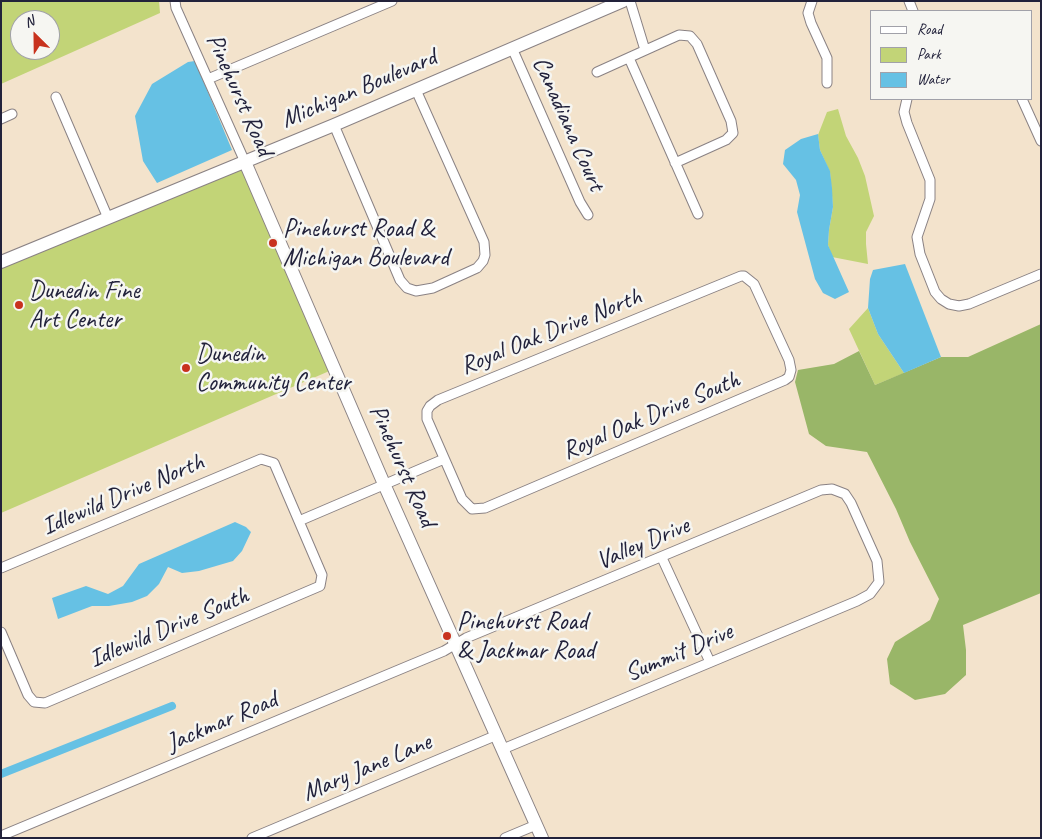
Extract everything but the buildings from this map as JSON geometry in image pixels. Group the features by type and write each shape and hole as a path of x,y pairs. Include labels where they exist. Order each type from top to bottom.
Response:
{"street":[{"name":"Pinehurst Road","path":"176,1 176,8 245,162 384,484 542,838"},
{"path":"208,79 392,1"},
{"name":"Michigan Boulevard","path":"1,262 334,125 623,1"},
{"path":"630,1 645,50"},
{"path":"812,1 808,13 810,23 827,58 828,83"},
{"path":"597,72 679,35 690,36 697,44 731,121 733,133 726,140 675,162"},
{"name":"Canadiana Court","path":"512,48 580,202 588,215"},
{"path":"629,58 698,214"},
{"path":"334,125 400,280 407,288 416,291 433,288 478,268 485,255 484,242 416,90"},
{"path":"56,97 108,218"},
{"path":"907,100 904,112 907,123 930,180 930,198 917,236 922,260 935,292 949,304 959,306 970,304 1041,274"},
{"path":"1022,100 1041,141"},
{"path":"1,118 12,114"},
{"name":"Royal Oak Drive North","path":"444,459 427,419 427,411 438,400 740,276"},
{"name":"Royal Oak Drive South","path":"444,459 462,499 472,508 485,508 785,380 789,377 791,370 789,360 754,284 744,276 740,276"},
{"name":"Idlewild Drive North","path":"1,568 261,459 274,463 299,521"},
{"path":"299,521 444,459"},
{"name":"Valley Drive","path":"457,644 466,638 662,558 821,490 832,489 845,494 850,503 877,561 879,582 870,594"},
{"name":"Idlewild Drive South","path":"1,632 28,695 34,702 45,703 320,586 322,575 299,521"},
{"path":"662,558 710,662"},
{"name":"Summit Drive","path":"503,749 870,594"},
{"name":"Jackmar Road","path":"1,836 457,644"},
{"name":"Mary Jane Lane","path":"252,838 497,735"},
{"path":"505,838 536,825"}],"green space":[{"path":"1,1 159,1 160,13 60,58 60,10 10,10 10,60 55,60 1,84"},
{"path":"838,109 846,136 865,176 874,216 866,232 868,264 832,257 828,245 833,207 830,172 820,150 818,135 827,112"},
{"path":"245,162 334,369 1,513 1,264"},
{"path":"868,308 878,334 904,373 875,385 849,329"},
{"path":"1041,324 1041,593 963,625 966,675 945,694 915,700 890,684 887,659 895,642 930,620 939,599 867,452 826,446 809,434 795,382 798,370 834,364 859,351 875,385 941,357 968,357"}],"water":[{"path":"195,61 232,150 157,183 143,161 135,116 152,84 188,62"},
{"path":"818,134 820,150 830,171 832,188 833,207 828,245 849,292 835,299 823,293 815,279 797,212 800,195 796,180 783,164 785,150 801,139"},
{"path":"905,264 941,357 904,373 878,334 868,308 870,279 873,270"},
{"path":"235,522 246,527 251,532 242,551 233,561 199,571 182,573 168,567 159,584 147,596 132,602 109,606 92,606 58,619 52,598 86,586 108,594 123,586 139,564"}],"waterway":[{"path":"1,774 172,706"}],"place":[{"name":"Pinehurst Road & Michigan Boulevard","path":"273,243"},
{"name":"Dunedin Fine Art Center","path":"19,305"},
{"name":"Dunedin Community Center","path":"186,368"},
{"name":"Pinehurst Road & Jackmar Road","path":"447,636"}]}
